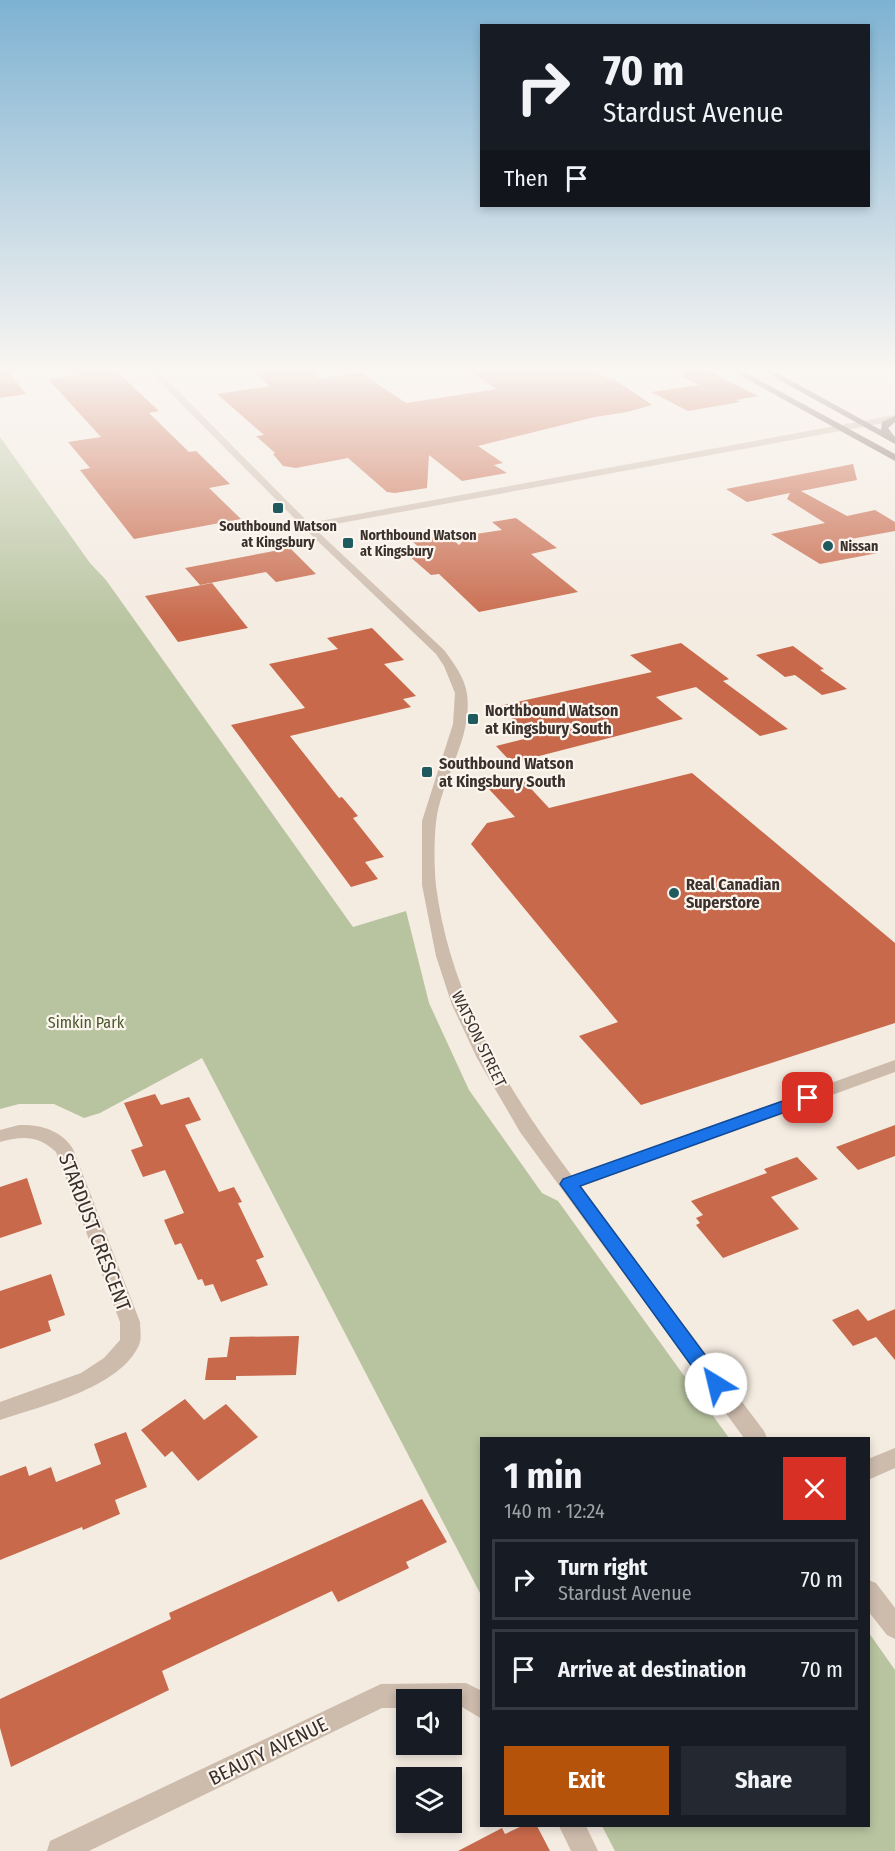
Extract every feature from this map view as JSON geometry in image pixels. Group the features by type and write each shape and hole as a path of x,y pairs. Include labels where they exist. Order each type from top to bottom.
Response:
{"street":[{"name":"WATSON STREET","path":"236,454 307,526 440,652 457,681 461,693 459,724 429,821 429,885 444,956 460,1005 485,1058 526,1128 755,1437"},
{"path":"307,526 698,454"},
{"path":"569,1184 895,1066"},
{"name":"STARDUST CRESCENT","path":"0,1136 35,1130 53,1137 64,1149 130,1322 130,1342 111,1364 88,1379 0,1411"},
{"path":"870,1469 895,1458"},
{"path":"870,1594 895,1627"},
{"name":"BEAUTY AVENUE","path":"60,1851 381,1696 466,1695 480,1706"},
{"path":"573,1827 585,1851"}],"green space":[{"name":"Simkin Park","path":"0,454 12,454 90,563 106,580 353,927 406,911 429,1003 469,1090 542,1193 558,1201 728,1437 480,1437 480,1593 202,1058 100,1113 84,1118 54,1104 19,1104 0,1109"},
{"path":"870,1634 895,1670 895,1851 615,1851 603,1827 870,1827"}],"building":[{"path":"78,454 199,454 230,484 209,488 241,519 134,539 80,470 90,468"},
{"path":"273,454 490,454 503,463 494,465 507,473 462,481 429,455 427,488 395,493 387,492 348,458 296,468 283,466"},
{"path":"853,464 857,480 801,491 847,516 875,510 895,522 895,531 851,539 878,553 820,564 771,534 825,523 787,499 790,493 747,502 726,489"},
{"path":"516,518 557,548 531,554 578,592 479,612 439,574 431,575 408,555 425,553 412,541 447,535 459,545 469,535 502,530 492,522"},
{"path":"290,548 316,574 276,582 266,572 200,585 185,568"},
{"path":"212,583 248,628 178,642 145,596"},
{"path":"372,628 404,660 384,664 416,696 403,699 411,707 290,736 339,798 342,797 358,816 353,818 384,857 365,862 378,879 351,887 231,725 305,708 269,664 338,649 327,638"},
{"path":"681,643 729,679 723,681 788,729 760,736 696,687 656,697 683,719 512,763 496,746 532,737 499,706 652,672 630,655"},
{"path":"793,646 824,669 820,670 847,689 822,695 795,675 785,677 756,655"},
{"name":"Real Canadian Superstore","path":"692,773 895,943 895,1023 641,1105 579,1036 618,1022 471,844 487,823 515,817 488,788 522,779 549,808"},
{"path":"155,1094 161,1105 189,1097 201,1120 185,1125 219,1192 234,1187 242,1202 238,1203 264,1257 256,1260 268,1285 221,1302 213,1284 205,1286 202,1279 198,1280 181,1243 175,1245 164,1220 184,1213 165,1170 143,1177 131,1150 143,1146 124,1103"},
{"path":"895,1125 895,1156 858,1170 836,1147"},
{"path":"797,1157 818,1179 771,1197 799,1229 723,1258 696,1225 700,1223 696,1218 703,1215 691,1201 767,1173 764,1169"},
{"path":"27,1178 42,1224 0,1238 0,1187"},
{"path":"51,1274 65,1315 48,1321 51,1331 0,1349 0,1291"},
{"path":"858,1309 868,1321 895,1309 895,1360 876,1337 853,1346 832,1320"},
{"path":"299,1336 296,1375 236,1376 236,1380 205,1380 208,1358 227,1357 230,1337"},
{"path":"185,1399 204,1420 226,1404 258,1437 198,1481 172,1451 165,1457 141,1430"},
{"path":"126,1432 147,1487 115,1500 120,1514 0,1560 0,1476 26,1466 29,1476 51,1467 56,1482 101,1464 94,1444"},
{"path":"422,1499 447,1542 406,1562 409,1568 338,1602 332,1591 162,1671 169,1690 11,1767 0,1728 0,1699 171,1619 169,1613"},
{"path":"520,1827 538,1827 550,1851 458,1851 502,1828 505,1834"}],"place":[{"name":"Southbound Watson at Kingsbury","path":"278,508"},
{"name":"Northbound Watson at Kingsbury","path":"348,543"},
{"name":"Nissan","path":"828,546"},
{"name":"Northbound Watson at Kingsbury South","path":"473,719"},
{"name":"Southbound Watson at Kingsbury South","path":"427,772"},
{"name":"Real Canadian Superstore","path":"674,893"}],"route":[{"path":"716,1384 569,1184 808,1098"}]}
